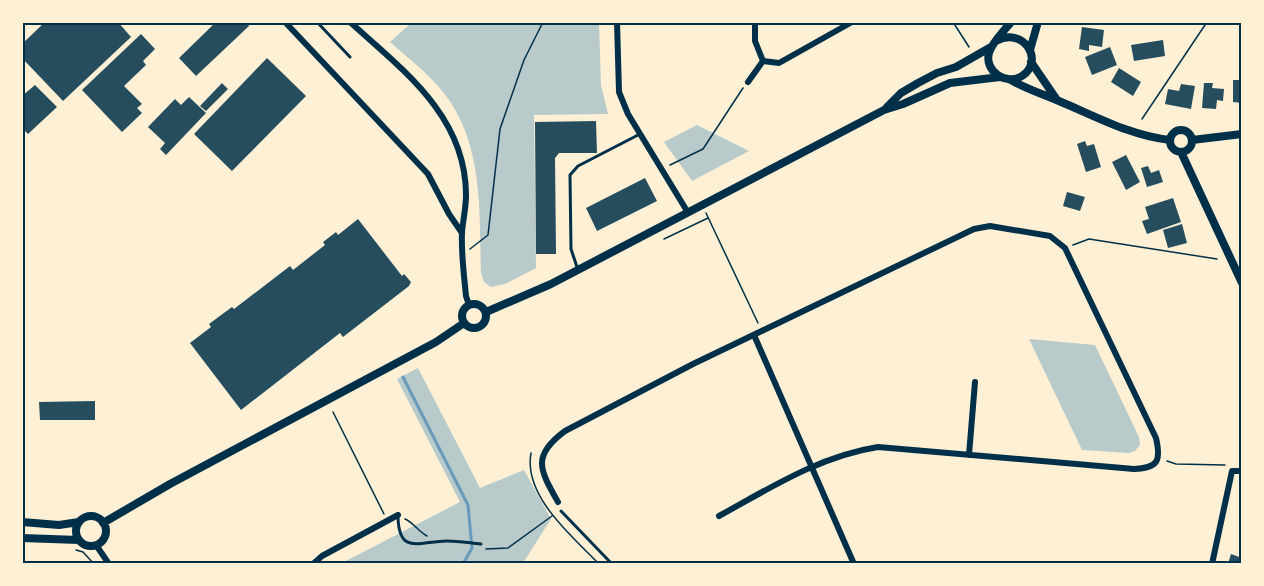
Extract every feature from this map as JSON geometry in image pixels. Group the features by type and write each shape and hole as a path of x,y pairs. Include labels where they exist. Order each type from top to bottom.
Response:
{"main road":[{"path":"1000,77 990,67 988,60 994,44 1011,22"},
{"path":"486,312 579,270 884,110 903,104 950,82 1000,77 1011,80 1026,73 1031,62 1030,50 1038,22"},
{"path":"884,110 901,93 937,73 956,67 1002,38 1015,37 1027,44 1030,50"},
{"path":"469,305 480,306 486,312 486,320 481,326 470,328 464,323 463,311 469,305"},
{"path":"104,523 180,478 436,342 464,323"},
{"path":"22,522 59,525 79,522 92,516 104,523 105,536 96,545 86,546 79,540 76,531 79,522"},
{"path":"22,528 44,524"},
{"path":"22,538 79,540"}],"street":[{"path":"285,22 428,174 462,234"},
{"path":"350,22 414,80 432,101 449,127 459,154 465,184 462,234 466,296 469,305"},
{"path":"618,22 619,92 628,114 687,212"},
{"path":"755,22 755,41 764,61"},
{"path":"764,61 779,63 852,22"},
{"path":"748,82 764,61"},
{"path":"1031,62 1057,100"},
{"path":"1011,80 1133,131 1150,137 1170,140"},
{"path":"1179,130 1189,133 1192,140 1189,148 1181,152 1174,150 1170,140 1179,130"},
{"path":"1192,140 1242,134"},
{"path":"1181,152 1242,283"},
{"path":"558,502 541,468 543,452 565,431 683,369 974,229 990,226 1050,236 1065,248 1156,438 1159,459 1146,469 878,447 855,451 833,457 719,516"},
{"path":"754,335 854,564"},
{"path":"969,455 975,382"},
{"path":"1212,564 1232,471 1242,471"},
{"path":"313,564 322,556 398,516"},
{"path":"96,545 109,564"}],"lane":[{"path":"317,22 350,57"},
{"path":"579,270 571,249 570,175 578,166 640,134"},
{"path":"22,404 22,502"},
{"path":"561,511 612,564"},
{"path":"398,516 398,530 408,543 417,545 448,541 481,544"}],"path":[{"path":"464,254 488,235 500,129 524,60 543,22"},
{"path":"953,22 974,56"},
{"path":"1142,119 1208,22"},
{"path":"662,169 703,149 748,82"},
{"path":"701,204 763,332"},
{"path":"664,239 708,218"},
{"path":"1065,248 1089,239 1217,259"},
{"path":"333,412 387,520"},
{"path":"531,453 529,465 532,477 552,516 599,564"},
{"path":"1159,459 1176,464 1227,465 1232,471"},
{"path":"73,548 83,552 94,564"}],"shaded area":[{"path":"411,23 599,23 601,85 608,114 534,115 536,268 505,284 491,287 484,282 481,273 477,178 466,133 443,92 431,78 390,42"},
{"path":"697,125 749,151 692,181 664,142"},
{"path":"1029,339 1095,345 1139,437 1140,445 1135,451 1129,453 1082,450"},
{"path":"418,368 480,488 524,470 551,519 523,563 340,564 460,502 397,379"}],"building":[{"path":"45,22 118,22 131,37 63,101 22,58 22,44"},
{"path":"216,22 246,22 249,26 196,76 179,58"},
{"path":"1082,27 1104,30 1102,47 1089,45 1089,51 1079,49"},
{"path":"141,34 155,49 143,61 146,65 124,86 142,104 137,108 142,113 122,132 82,90"},
{"path":"1163,40 1165,56 1134,61 1131,45"},
{"path":"1110,47 1117,65 1092,75 1085,57"},
{"path":"267,58 306,96 232,171 194,134"},
{"path":"1119,68 1141,82 1133,96 1111,82"},
{"path":"1233,80 1242,80 1242,103 1233,102"},
{"path":"222,83 228,89 206,111 200,106"},
{"path":"1204,83 1213,83 1212,88 1224,89 1223,101 1217,100 1216,109 1202,108"},
{"path":"1181,84 1195,86 1191,109 1165,104 1168,89 1179,91"},
{"path":"35,85 57,107 28,134 22,128 22,96"},
{"path":"189,97 206,113 166,155 160,149 165,143 148,127 175,99 181,105"},
{"path":"596,121 597,153 559,153 555,158 556,254 536,254 535,122"},
{"path":"1085,141 1087,146 1094,144 1101,167 1086,172 1077,144"},
{"path":"1126,155 1140,182 1126,190 1112,162"},
{"path":"1148,166 1151,173 1159,170 1163,182 1147,187 1141,168"},
{"path":"645,178 657,201 597,231 586,208"},
{"path":"1067,192 1085,197 1080,211 1063,206"},
{"path":"1173,198 1181,222 1147,234 1142,221 1149,219 1145,207"},
{"path":"358,219 402,276 404,274 411,282 409,286 343,337 340,333 241,410 190,343 211,327 209,324 232,307 234,309 290,266 293,270 325,245 323,242 336,232 338,235"},
{"path":"1182,224 1187,243 1168,248 1163,230"},
{"path":"95,401 95,420 40,420 39,402"},
{"path":"1231,554 1242,558 1242,564 1228,564"}],"waterway":[{"path":"403,377 468,505 472,548 463,564"}]}
